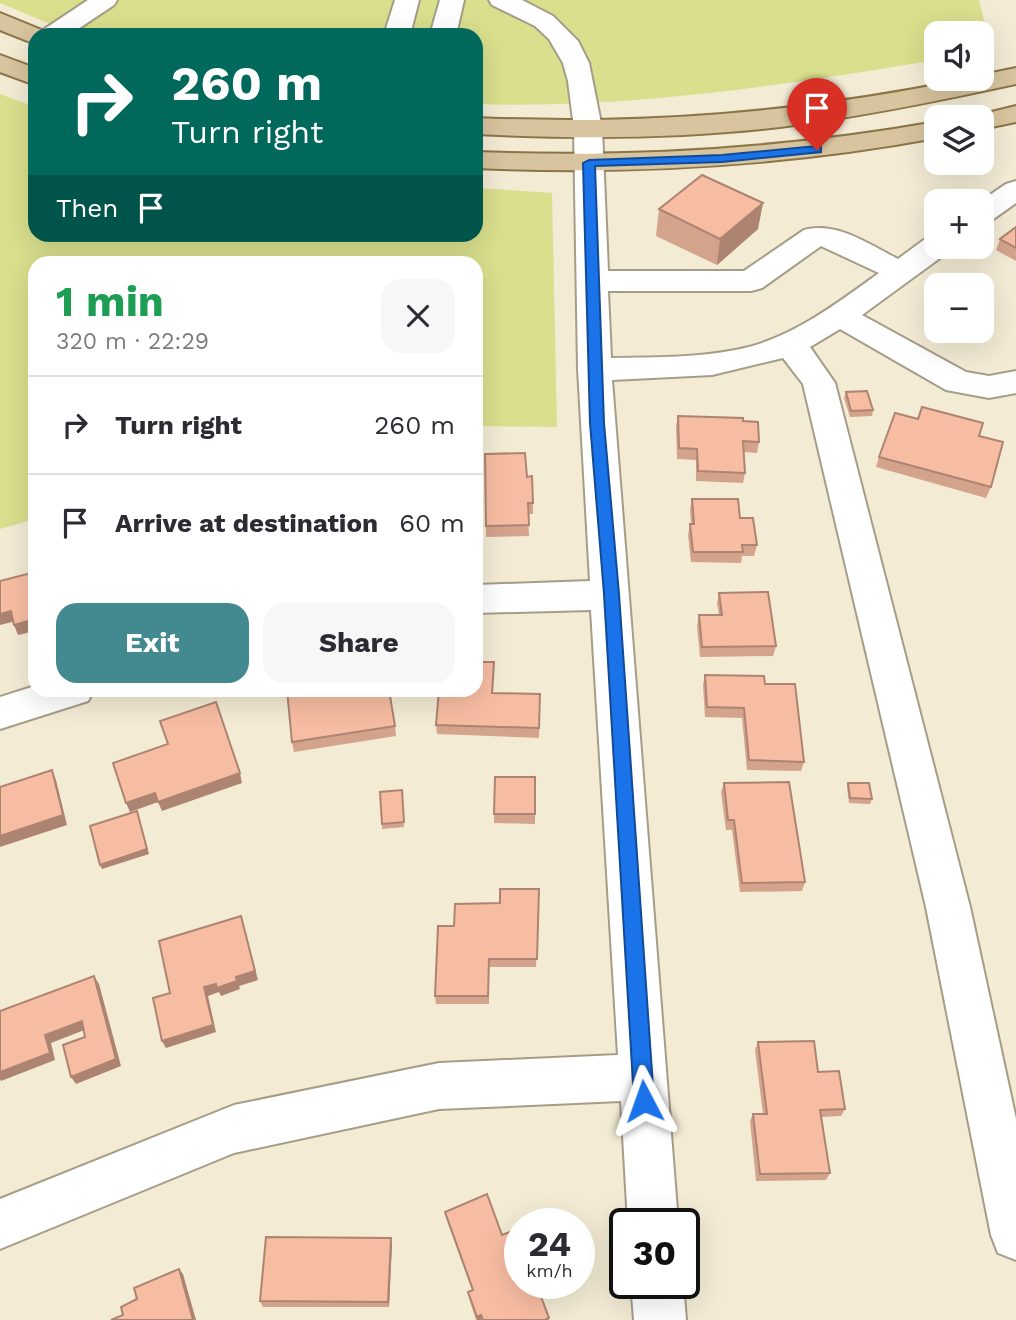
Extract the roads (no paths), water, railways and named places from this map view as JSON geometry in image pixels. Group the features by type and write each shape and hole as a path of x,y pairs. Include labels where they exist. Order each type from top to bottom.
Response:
{"main road":[{"path":"0,21 28,33"},
{"path":"0,63 28,74"},
{"path":"483,159 589,146 733,123 819,114 1016,76"},
{"path":"994,119 1016,114"},
{"path":"483,127 589,146 758,156 840,147 924,133"}],"street":[{"path":"63,28 105,0"},
{"path":"399,28 407,0"},
{"path":"445,28 452,0"},
{"path":"501,0 545,19 565,36 572,50 584,95 589,146 594,369 652,1208"},
{"path":"994,206 1016,190"},
{"path":"592,281 751,281 815,236 829,237 900,272"},
{"path":"594,369 708,363 759,354 787,344 839,314 924,255"},
{"path":"839,314 958,382 989,387 1016,382"},
{"path":"787,344 802,358 818,383 947,907 1016,1235"},
{"path":"483,599 611,594"},
{"path":"0,713 51,697"},
{"path":"0,1224 234,1129 439,1086 642,1077"},
{"path":"658,1299 660,1320"}]}
